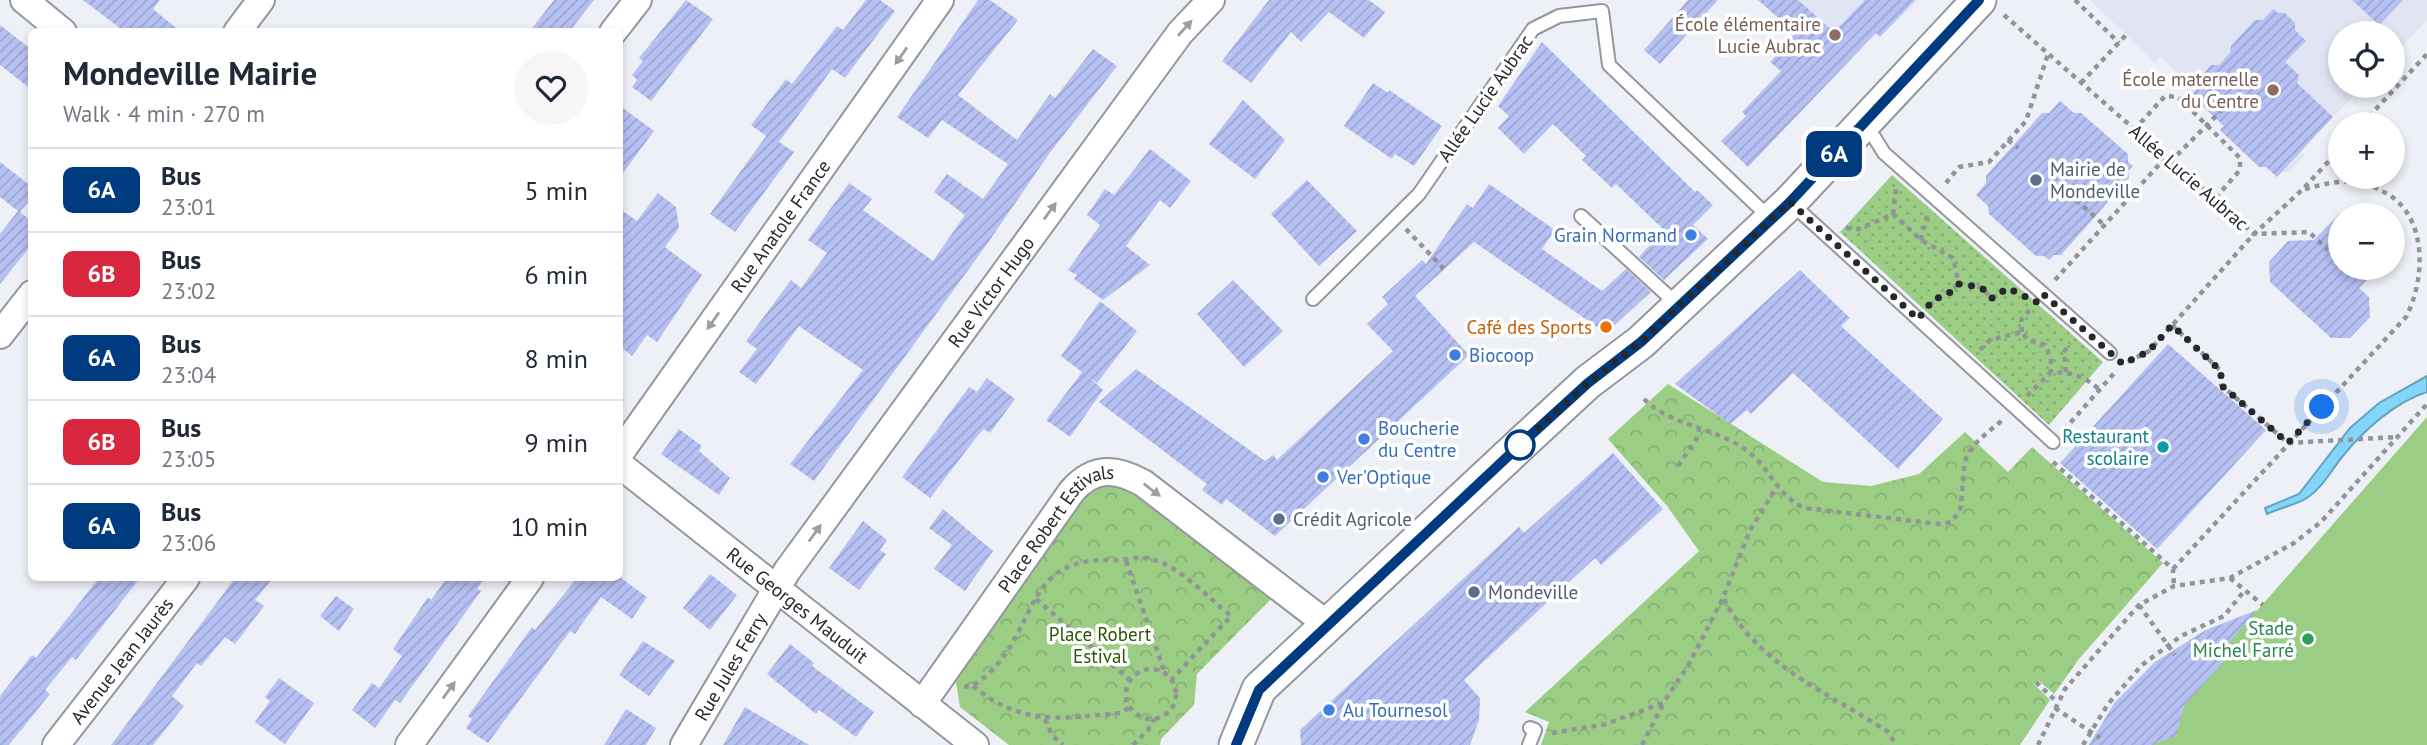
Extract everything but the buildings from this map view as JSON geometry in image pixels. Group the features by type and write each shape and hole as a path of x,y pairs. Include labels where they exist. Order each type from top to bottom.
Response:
{"street":[{"path":"24,0 58,28"},
{"path":"240,28 261,0"},
{"path":"617,28 638,0"},
{"name":"Rue Anatole France","path":"623,449 940,0"},
{"name":"Rue Victor Hugo","path":"776,589 1180,33 1211,0"},
{"path":"1236,745 1259,690 1559,409 1641,342 1780,211 1988,5"},
{"path":"0,335 28,299"},
{"name":"Rue Georges Mauduit","path":"623,467 975,745"},
{"name":"Place Robert Estivals","path":"922,704 1072,491 1084,478 1098,471 1108,470 1128,475 1289,593 1328,625"},
{"name":"Avenue Jean Jaurès","path":"55,745 184,581"},
{"path":"410,745 528,581"},
{"name":"Rue Jules Ferry","path":"684,745 776,589"}],"lane":[{"name":"Allée Lucie Aubrac","path":"1313,299 1419,194 1533,29 1559,16 1602,11 1609,65 1780,211"},
{"path":"1874,138 1884,153 2040,298 2082,328 2110,354"},
{"path":"1780,211 1918,319 2053,442"},
{"path":"1581,216 1679,306"},
{"path":"1529,745 1532,729"}],"path":[{"path":"2075,0 2119,43"},
{"name":"Allée Lucie Aubrac","path":"1988,5 2254,234"},
{"path":"2081,83 2126,35"},
{"path":"1934,197 1959,167 1989,162 2026,121 2048,54"},
{"path":"2373,112 2427,54"},
{"path":"2134,130 2165,96 2178,97 2239,158 2240,170 2213,201"},
{"path":"2170,162 2222,110"},
{"path":"2008,140 2018,148"},
{"path":"1644,398 1672,419 1746,450 1759,462 1776,488 1790,501 1821,512 1854,512 1939,524 1951,522 1960,512 1963,460 1968,452 2017,409 2050,372 2050,359 2045,345 2028,340 2022,332 2021,320 2165,158"},
{"path":"2174,586 2173,569 2043,453 2123,364 2149,351 2254,234 2328,162"},
{"path":"1894,214 1897,187 1907,173"},
{"path":"2173,569 2406,317 2422,284 2426,252 2421,230 2392,195 2359,182 2332,182 2302,190"},
{"path":"2076,200 2104,224"},
{"path":"1838,221 1845,228 1859,229 1894,214"},
{"path":"1894,214 1921,240 1953,258 1959,284"},
{"path":"2254,234 2309,232 2328,250"},
{"path":"1417,240 1444,269"},
{"path":"1959,284 1981,287 1992,298 2008,288 2040,298"},
{"path":"1918,319 1933,300 1948,294 1959,284"},
{"path":"2172,325 2221,371 2221,385 2288,443 2398,437"},
{"path":"2066,372 2064,352 2082,328"},
{"path":"1967,363 1990,340 2022,332"},
{"path":"2050,372 2066,372 2085,377 2100,390"},
{"path":"2038,745 2057,702 2095,651 2139,605 2174,586 2230,578 2268,559 2321,522 2427,404"},
{"path":"1678,466 1696,440 1699,430"},
{"path":"1642,745 1663,703 1688,666 1723,598 1750,530 1776,488"},
{"path":"1130,707 1121,713 1045,719 993,703 973,686 998,664 1012,647 1036,599 1054,573 1067,565 1084,561 1126,561 1140,557 1168,567 1231,616 1172,679"},
{"path":"1126,561 1165,673"},
{"path":"2230,578 2263,605"},
{"path":"2083,745 2130,677 2168,645 2224,616 2245,590"},
{"path":"1723,598 1735,622 1767,656 1888,732 1896,745"},
{"path":"1036,599 1130,680"},
{"path":"2139,605 2175,655"},
{"path":"1133,745 1148,730 1154,719 1167,713 1175,701 1172,679 1165,673 1146,669 1130,680 1126,693 1130,707 1140,716 1154,719"},
{"path":"2036,682 2057,702"},
{"path":"1532,729 1547,734 1583,730 1663,703"},
{"path":"2055,708 2100,738"},
{"path":"1045,719 1052,736 1063,745"}],"shaded area":[{"name":"École élémentaire Lucie Aubrac","path":"1758,0 1919,0 1880,37 1876,33 1838,72"},
{"name":"École maternelle du Centre","path":"2090,0 2427,0 2427,20 2405,43 2405,21 2328,21 2328,98 2351,98 2338,112 2328,112 2328,122 2306,145 2290,140 2305,155 2289,172 2281,172 2277,177 2266,167 2259,167 2220,130 2223,126 2175,80 2179,75 2161,57 2155,63"}],"green space":[{"path":"1892,175 2103,362 2049,425 1840,232"},
{"path":"1668,384 1823,482 1871,486 1919,474 1965,432 2008,472 2032,447 2163,563 2079,659 2054,694 2038,680 2034,684 2050,700 2020,745 1541,745 1549,722 1525,712 1699,551 1667,506 1608,439"},
{"name":"Stade Michel Farré","path":"2427,417 2427,745 2089,745 2116,702 2155,662 2206,630 2255,613"},
{"name":"Place Robert Estival","path":"1105,483 1121,486 1136,495 1272,598 1197,674 1194,705 1161,739 1160,745 1009,745 960,707 955,677 1081,495"}],"water":[{"path":"2427,376 2427,392 2403,403 2370,428 2350,447 2312,494 2298,503 2267,514 2265,508 2299,494 2350,428 2379,403"}],"bus line":[{"name":"6A","path":"1236,745 1259,690 1521,444 1588,383 1641,342 1790,202 1979,0"}],"place":[{"name":"École élémentaire Lucie Aubrac","path":"1835,35"},
{"name":"École maternelle du Centre","path":"2273,90"},
{"name":"Mairie de Mondeville","path":"2036,180"},
{"name":"Grain Normand","path":"1691,235"},
{"name":"Café des Sports","path":"1606,327"},
{"name":"Biocoop","path":"1455,355"},
{"name":"Boucherie du Centre","path":"1364,439"},
{"name":"Restaurant scolaire","path":"2163,447"},
{"name":"Ver'Optique","path":"1323,477"},
{"name":"Crédit Agricole","path":"1279,519"},
{"name":"Mondeville","path":"1474,592"},
{"name":"Stade Michel Farré","path":"2308,639"},
{"name":"Au Tournesol","path":"1329,710"}],"route":[{"path":"1520,445 1588,383 1641,342 1790,202 1918,319 1933,300 1948,294 1959,284 1981,287 1992,298 2008,288 2036,302 2043,294 2123,364 2149,351 2172,325 2221,371 2221,385 2288,443 2322,407"}]}
